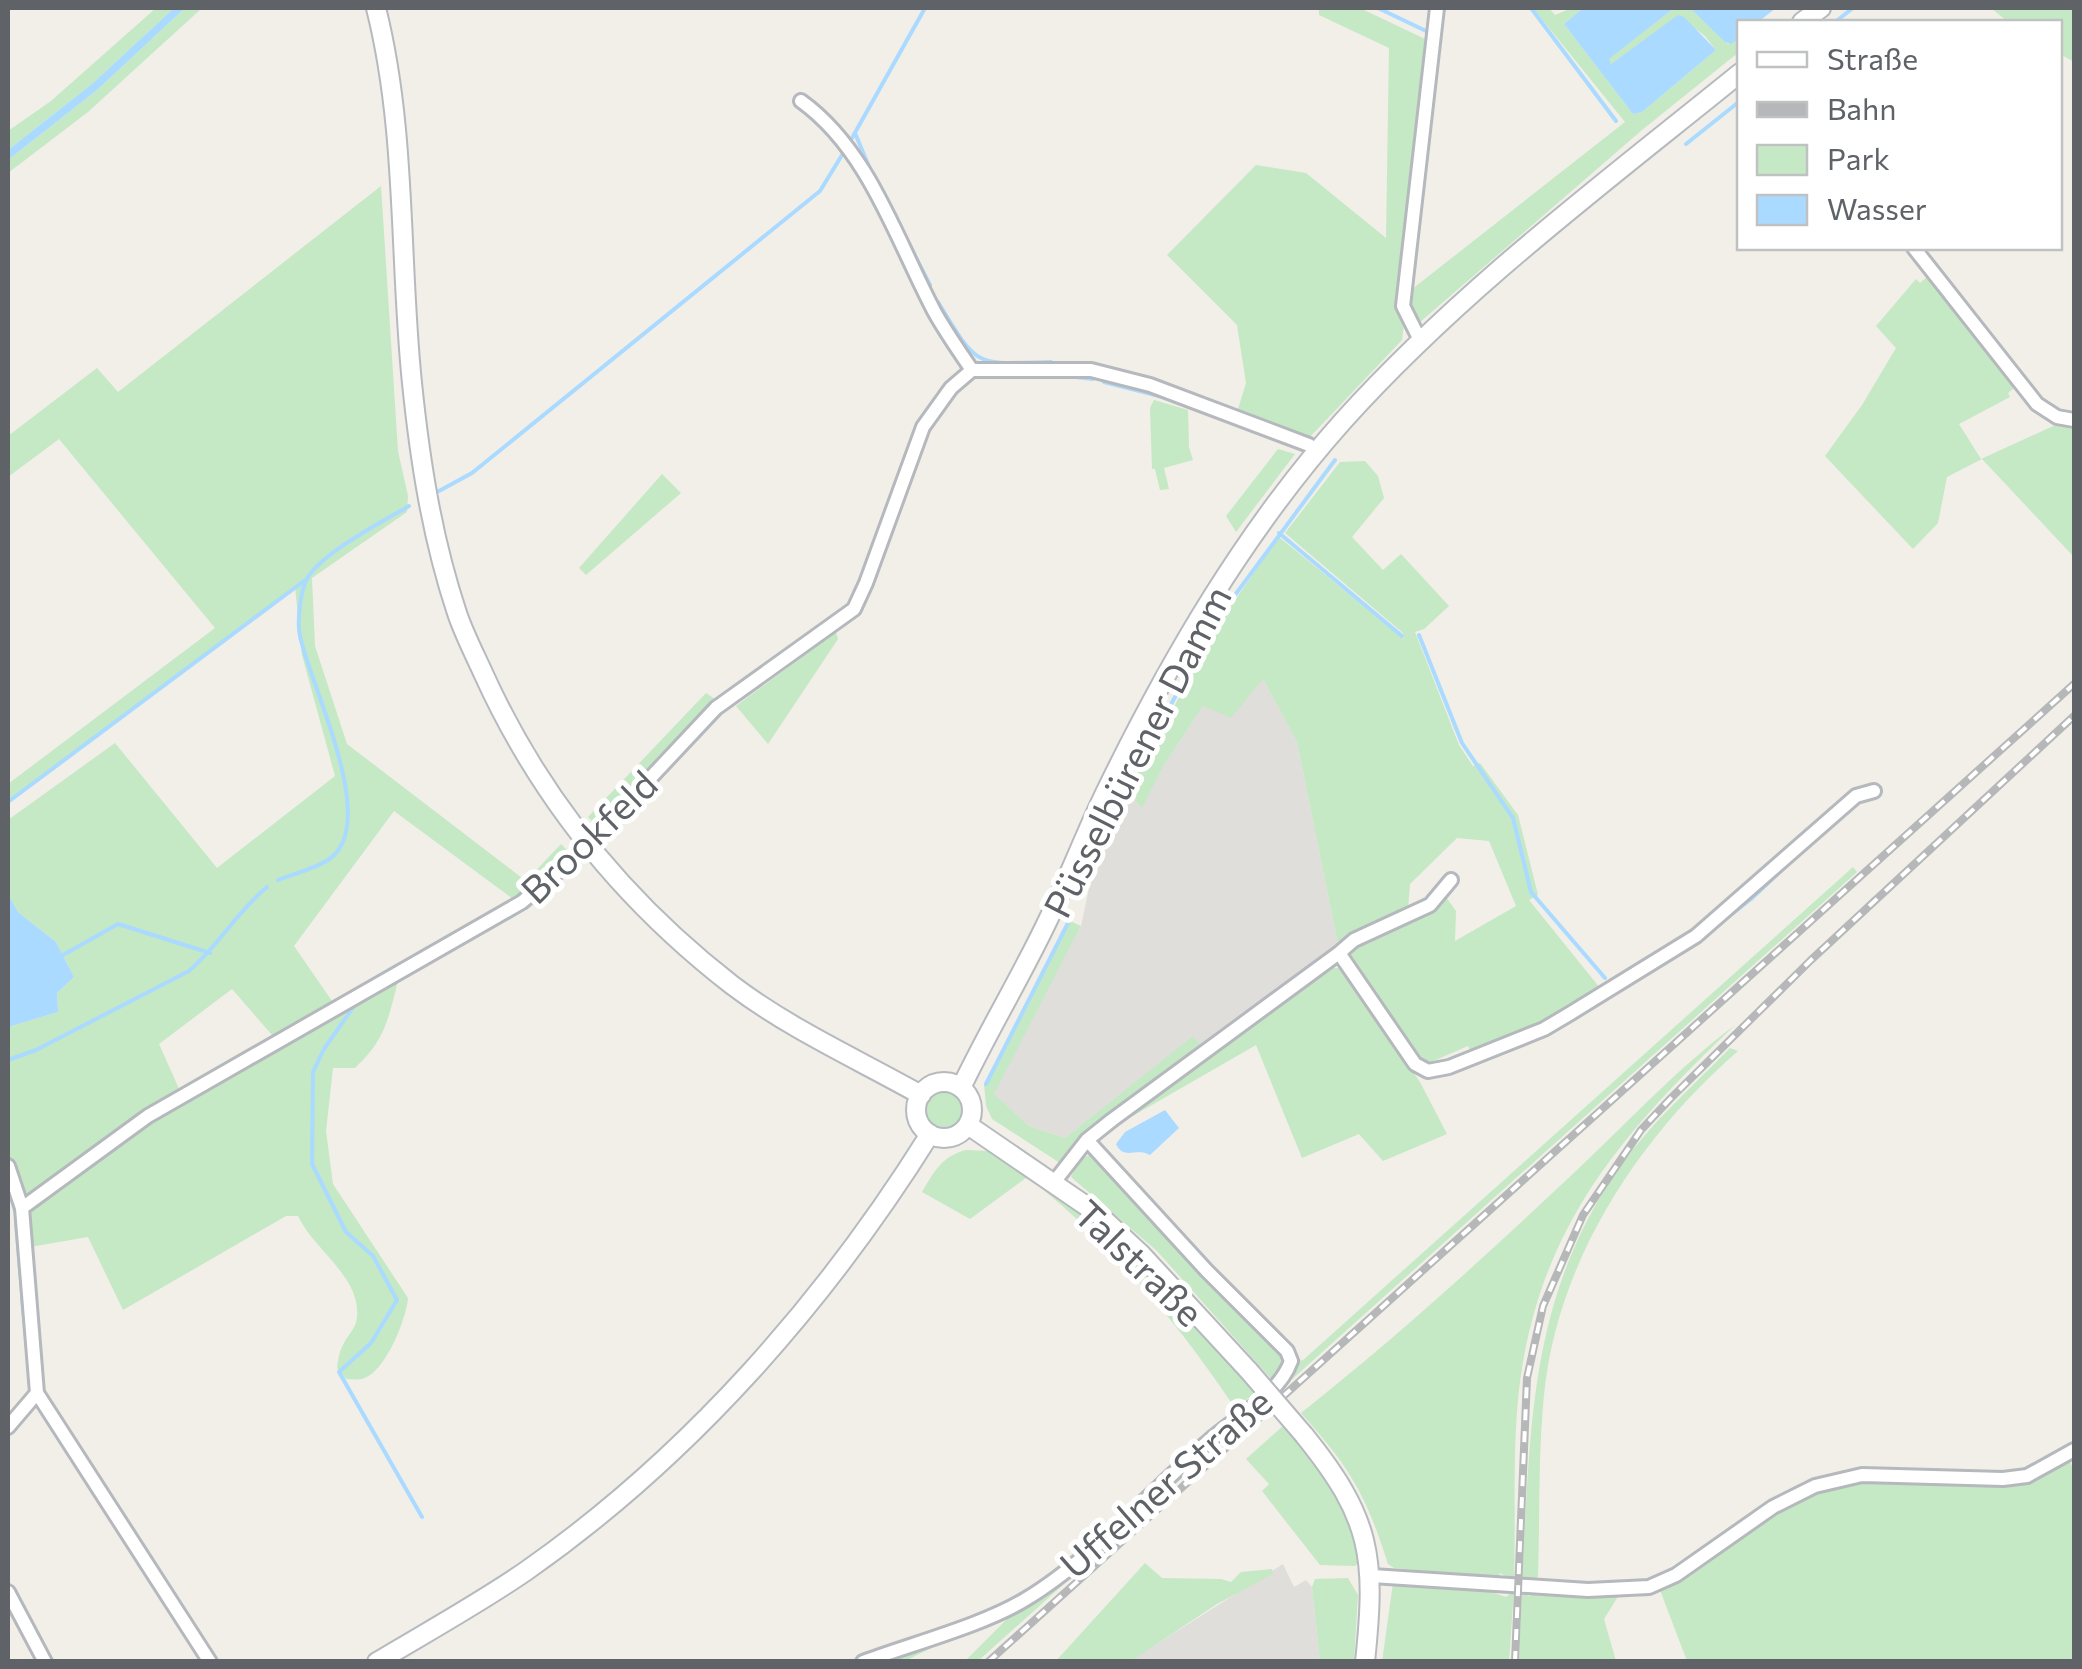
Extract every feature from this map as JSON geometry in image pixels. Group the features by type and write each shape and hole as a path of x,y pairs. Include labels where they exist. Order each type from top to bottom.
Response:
{"main road":[{"path":"376,8 399,146 412,381 426,498 457,615 506,723 543,785 588,845 666,930 734,986 803,1033 921,1096"},
{"name":"Püsselbürener Damm","path":"960,1088 1019,980 1106,792 1173,661 1242,550 1317,452 1420,340 1510,260 1737,74"},
{"path":"935,1084 960,1088 970,1101 968,1125 946,1138 930,1134 917,1112 921,1096 935,1084"},
{"path":"968,1125 1055,1182"},
{"path":"377,1662 530,1568 668,1456 758,1364 799,1315 930,1134"},
{"name":"Talstraße","path":"1055,1182 1098,1214 1141,1254 1304,1435 1352,1502 1372,1576 1365,1662"}],"street":[{"path":"1420,340 1403,306 1438,8"},
{"path":"801,101 822,116 855,158 936,315 972,370 1091,370 1150,385 1317,452"},
{"path":"1916,250 2037,404 2056,417 2074,420"},
{"name":"Brookfeld","path":"22,1208 148,1116 522,902 588,845 716,708 854,609 922,428 952,388 972,370"},
{"path":"1339,953 1415,1064 1428,1071 1448,1067 1544,1029 1696,936 1856,796 1874,791"},
{"name":"Talstraße","path":"1055,1182 1087,1140 1354,940 1430,905 1451,880"},
{"name":"Uffelner Straße","path":"863,1662 1026,1600 1066,1570 1212,1437 1270,1390 1288,1369 1291,1361 1286,1350 1087,1140"},
{"path":"8,1166 22,1208 37,1393 210,1662"},
{"path":"8,1427 37,1393"},
{"path":"1372,1576 1588,1590 1649,1587 1676,1575 1773,1507 1815,1486 1862,1475 2004,1479 2027,1476 2074,1450"},
{"path":"8,1592 46,1662"}],"shaded area":[{"path":"1263,679 1297,742 1338,944 1200,1044 1193,1037 1065,1138 1029,1126 993,1094 1081,926 1093,869 1127,791 1142,807 1203,706"},
{"path":"1283,1564 1294,1587 1306,1580 1312,1587 1320,1661 1128,1662"}],"green space":[{"path":"156,8 174,8 92,84 8,150 8,131 51,101"},
{"path":"185,8 202,8 88,112 8,173 8,160 97,90"},
{"path":"1319,8 1360,8 1425,39 1399,310 1404,324 1402,340 1310,437 1238,409 1246,383 1237,325 1167,255 1256,165 1306,173 1386,238 1389,48 1319,15"},
{"path":"1533,8 1549,8 1555,15 1583,8 1564,24 1633,114 1642,112 1716,50 1705,36 1678,16 1611,64 1608,59 1674,8 1690,8 1728,44 1737,39 1737,54 1642,130 1419,323 1409,307 1411,290 1625,122"},
{"path":"1991,8 2074,8 2074,62 2062,55 2062,20 2006,20"},
{"path":"381,186 398,451 408,496 407,512 312,578 315,646 347,744 526,881 561,844 572,855 513,899 394,811 294,946 332,1001 272,1035 232,989 159,1044 180,1091 24,1201 8,1151 8,1027 58,1012 57,993 74,977 56,942 18,912 8,894 8,820 115,743 217,868 335,776 302,655 295,587 8,803 8,784 215,628 59,439 8,477 8,436 97,368 118,392"},
{"path":"1930,274 2018,385 2008,393 2010,397 1959,424 1981,459 2064,421 2074,423 2074,557 1982,459 1947,477 1938,523 1913,549 1825,456 1896,348 1876,326 1916,279 1920,283"},
{"path":"1154,400 1188,410 1193,460 1164,468 1169,489 1160,490 1152,469 1150,408"},
{"path":"1278,449 1295,454 1236,532 1226,516"},
{"path":"1365,461 1378,476 1384,498 1352,537 1383,570 1401,554 1449,606 1424,629 1415,632 1459,745 1473,766 1480,763 1518,815 1538,895 1529,900 1600,988 1544,1024 1471,1053 1468,1046 1431,1062 1418,1063 1346,955 1355,944 1443,893 1456,911 1455,941 1516,906 1489,841 1457,838 1410,884 1408,909 1338,944 1297,742 1263,679 1231,718 1203,706 1164,765 1142,808 1127,791 1226,613 1279,537 1404,639 1403,633 1285,533 1340,462"},
{"path":"662,474 681,493 586,575 579,568"},
{"path":"836,632 838,639 768,744 736,706"},
{"path":"706,693 718,701 597,826 588,817"},
{"path":"1853,867 1857,872 978,1661 965,1661 1008,1618 951,1638 905,1661 870,1662 1019,1605 1286,1378 1291,1350 1302,1361"},
{"path":"1068,920 1081,926 994,1094 1029,1126 1065,1138 1193,1036 1200,1044 1087,1134 1060,1163 992,1119 984,1084"},
{"path":"1332,968 1342,968 1420,1082 1447,1134 1383,1161 1359,1134 1302,1158 1256,1045 1105,1132"},
{"path":"398,981 388,1018 373,1048 355,1068 333,1068 326,1131 333,1184 408,1298 393,1345 370,1375 346,1379 337,1368 356,1321 356,1303 344,1276 298,1216 286,1216 123,1310 88,1237 30,1247 29,1208 150,1119"},
{"path":"1735,1025 1622,1145 1566,1231 1545,1279 1529,1332 1519,1390 1514,1581 1500,1573 1499,1578 1394,1568 1388,1564 1354,1482 1301,1413 1442,1294"},
{"path":"1730,1048 1738,1051 1668,1122 1637,1162 1585,1250 1566,1297 1552,1345 1544,1395 1538,1577 1522,1581 1528,1469 1540,1364 1568,1264 1590,1214 1633,1149"},
{"path":"945,1092 959,1097 964,1111 959,1125 945,1130 931,1125 926,1111 931,1097"},
{"path":"966,1150 987,1151 1030,1175 970,1219 922,1192 945,1161"},
{"path":"1089,1155 1099,1158 1282,1350 1282,1367 1272,1380 1157,1251 1071,1177 1079,1160"},
{"path":"1044,1182 1123,1245 1255,1393 1235,1408 1146,1290 1040,1187"},
{"path":"1284,1425 1323,1472 1343,1504 1355,1540 1359,1562 1355,1566 1320,1565 1262,1491 1269,1484 1246,1459"},
{"path":"2070,1461 2074,1472 2074,1660 1687,1661 1660,1590 1776,1512 1816,1492 1863,1480 2029,1482"},
{"path":"1145,1563 1162,1578 1231,1582 1241,1572 1272,1569 1273,1574 1217,1604 1131,1661 1055,1662"},
{"path":"1348,1578 1358,1595 1354,1661 1320,1661 1312,1587 1315,1579"},
{"path":"1393,1583 1482,1589 1506,1597 1514,1590 1509,1661 1382,1662"},
{"path":"1522,1591 1529,1596 1536,1592 1619,1595 1604,1619 1616,1661 1519,1662"}],"water":[{"path":"174,8 185,8 97,90 8,160 8,150 92,84"},
{"path":"1583,8 1674,8 1609,59 1611,64 1678,15 1716,50 1642,112 1633,114 1564,24"},
{"path":"1690,8 1776,8 1761,20 1737,20 1737,40 1731,44"},
{"path":"8,894 18,912 56,942 74,977 57,993 58,1012 8,1027"},
{"path":"1165,1110 1179,1128 1150,1155 1119,1149 1116,1144 1125,1132"}],"waterway":[{"path":"852,138 925,8"},
{"path":"1378,8 1426,31"},
{"path":"1531,8 1616,121"},
{"path":"1838,20 1853,8"},
{"path":"1686,144 1737,103"},
{"path":"855,133 870,169"},
{"path":"439,491 472,473 820,191 842,155"},
{"path":"907,240 930,285"},
{"path":"938,302 962,340 981,358 1006,363 1051,362"},
{"path":"1067,376 1093,379"},
{"path":"1104,382 1163,397"},
{"path":"1126,787 1218,618 1335,460"},
{"path":"278,880 328,860 343,842 348,817 338,754 300,636 305,583 336,551 409,506"},
{"path":"1279,533 1402,636"},
{"path":"8,802 304,581"},
{"path":"1419,635 1462,743 1513,818 1531,892 1605,978"},
{"path":"1714,928 1801,852"},
{"path":"8,1060 36,1050 189,971 267,887"},
{"path":"986,1084 1070,919"},
{"path":"63,955 118,924 210,953"},
{"path":"354,1006 313,1072 312,1164 346,1232 373,1256 397,1300 371,1343 339,1372 422,1517"},
{"path":"8,1187 15,1211"},
{"path":"16,1222 22,1293"},
{"path":"22,1298 28,1356"}],"railway":[{"path":"988,1662 2074,684"},
{"path":"1515,1662 1527,1378 1543,1306 1583,1215 1641,1130 1671,1098 1811,960 2074,716"}]}
